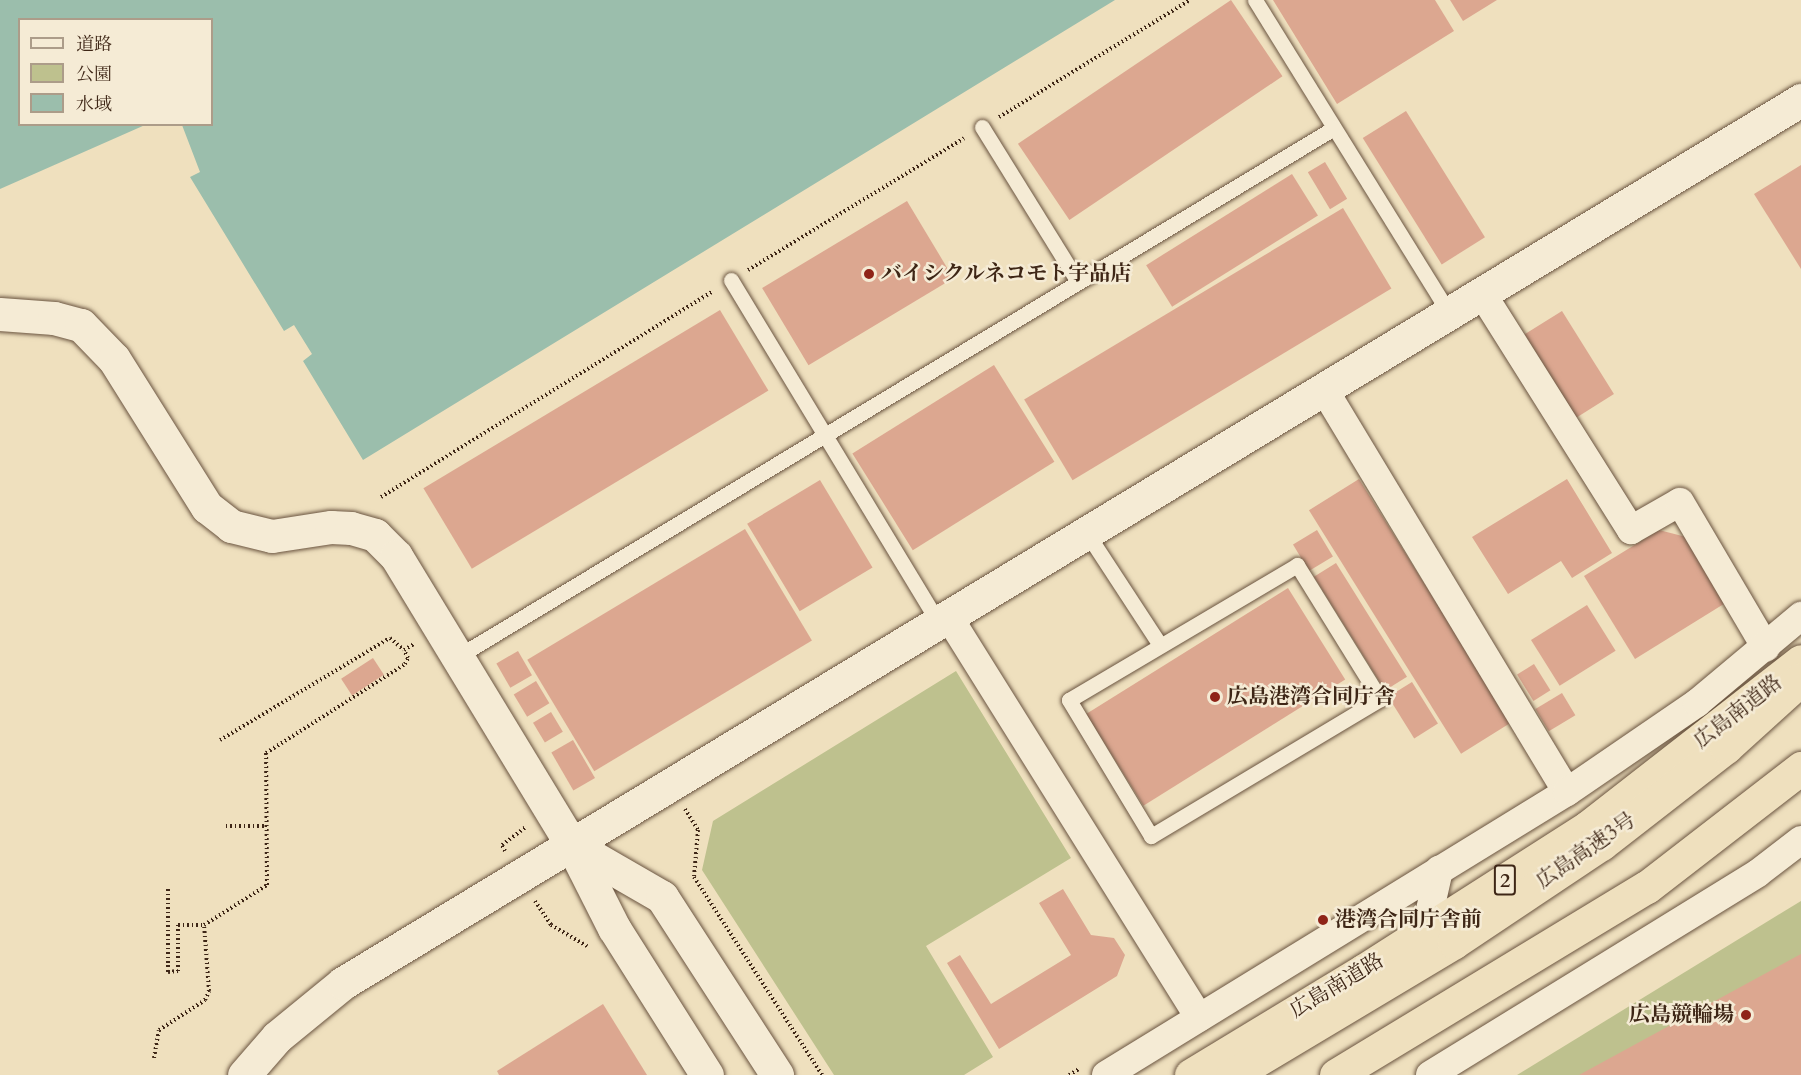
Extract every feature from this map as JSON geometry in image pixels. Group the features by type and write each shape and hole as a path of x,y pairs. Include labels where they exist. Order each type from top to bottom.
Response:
{"highway":[{"name":"広島南道路","path":"1191,1075 1425,932 1587,827 1801,661"},
{"name":"広島高速3号","path":"1232,1075 1454,942 1601,844 1726,747 1801,679"},
{"path":"1336,1075 1647,887 1801,768"}],"street":[{"path":"244,1075 277,1037 343,983 1088,535 1801,100"},
{"path":"1483,295 1631,530 1680,502 1766,648"},
{"path":"0,314 54,318 81,325 114,359 207,507 231,526 272,536 331,527 375,535 396,556 572,845 614,928 707,1075"},
{"path":"1325,391 1566,792"},
{"path":"1106,1075 1566,792 1697,703 1766,648 1801,616"},
{"path":"944,622 1199,1018"},
{"path":"1430,1075 1758,873 1801,840"},
{"path":"572,845 662,897 777,1075"},
{"path":"1425,932 1439,870"}],"lane":[{"path":"1255,0 1450,315"},
{"path":"982,127 1078,282"},
{"path":"457,657 1334,129"},
{"path":"731,280 825,435 944,622"},
{"path":"1088,535 1160,645"},
{"path":"1297,565 1380,699 1151,836 1070,700 1160,645 1297,565"}],"path":[{"path":"381,497 1190,0"},
{"path":"168,889 168,972 178,971 178,925 204,926 267,885 266,753 405,664 408,658 390,638 220,740"},
{"path":"404,651 417,642"},
{"path":"502,845 523,832 528,823"},
{"path":"225,826 266,826"},
{"path":"698,830 694,877 822,1075"},
{"path":"154,1058 159,1030 205,1000 209,992 204,926"}],"green space":[{"path":"956,671 1071,858 926,946 993,1057 964,1075 834,1075 702,870 713,821"},
{"path":"1801,901 1801,1075 1517,1075"}],"water":[{"path":"0,0 1115,0 363,460 303,361 312,354 294,325 284,331 190,177 200,172 182,126 213,126 213,18 18,18 18,126 143,126 0,189"}],"building":[{"path":"1231,0 1282,76 1069,220 1018,144"},
{"path":"1273,0 1435,0 1454,31 1337,104"},
{"path":"1450,0 1497,0 1463,21"},
{"path":"1406,111 1485,237 1442,264 1363,138"},
{"path":"1325,162 1347,199 1330,209 1308,172"},
{"path":"1801,165 1801,269 1754,194"},
{"path":"1292,174 1318,216 1172,307 1146,265"},
{"path":"907,201 953,278 808,365 762,288"},
{"path":"1343,208 1391,289 1073,480 1024,400"},
{"path":"720,310 768,391 472,569 423,488"},
{"path":"1562,311 1614,394 1577,417 1525,334"},
{"path":"994,365 1054,462 913,550 852,453"},
{"path":"1359,479 1511,722 1461,754 1309,510"},
{"path":"1567,479 1612,553 1572,578 1561,561 1508,594 1472,537"},
{"path":"820,480 873,567 800,611 747,524"},
{"path":"745,529 812,640 594,771 527,660"},
{"path":"1317,530 1333,557 1309,571 1293,544"},
{"path":"1659,530 1690,538 1727,602 1635,659 1584,576"},
{"path":"1336,563 1407,677 1385,690 1314,577"},
{"name":"広島港湾合同庁舎","path":"1288,588 1345,680 1143,806 1086,714"},
{"path":"1587,605 1616,651 1560,686 1531,640"},
{"path":"518,651 532,675 510,688 496,664"},
{"path":"373,658 384,675 352,695 341,679"},
{"path":"1534,664 1550,690 1533,701 1517,675"},
{"path":"536,681 549,703 527,717 514,694"},
{"path":"1412,682 1438,724 1414,738 1388,697"},
{"path":"1562,693 1575,715 1549,731 1535,709"},
{"path":"551,712 563,732 545,743 533,723"},
{"path":"573,740 595,778 573,791 551,752"},
{"path":"1063,889 1091,935 1114,938 1125,955 1117,976 999,1049 947,963 960,955 991,1004 1071,955 1039,903"},
{"name":"広島競輪場","path":"1801,954 1801,1075 1579,1075"},
{"path":"603,1004 647,1075 499,1075 497,1071"}],"place":[{"name":"バイシクルネコモト宇品店","path":"869,274"},
{"name":"広島港湾合同庁舎","path":"1215,697"},
{"name":"港湾合同庁舎前","path":"1323,920"},
{"name":"広島競輪場","path":"1746,1015"}]}
